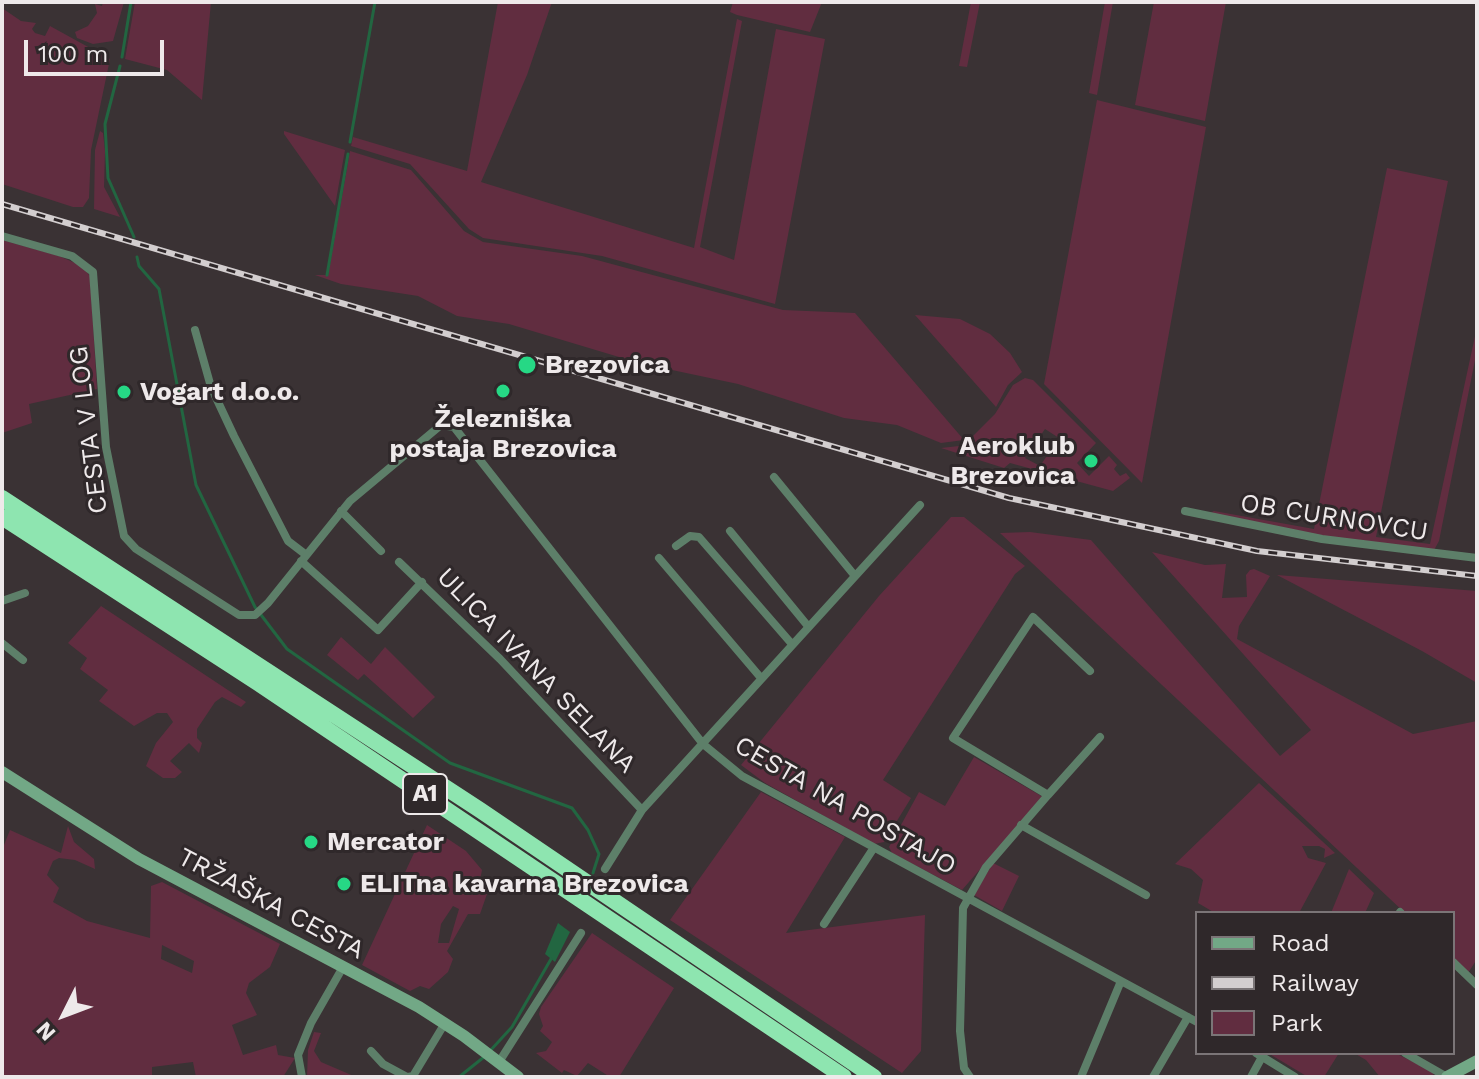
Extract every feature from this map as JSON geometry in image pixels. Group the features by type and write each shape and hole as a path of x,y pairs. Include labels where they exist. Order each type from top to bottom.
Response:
{"highway":[{"path":"2,488 31,508 39,521"},
{"name":"A1","path":"2,498 480,810 874,1077"},
{"name":"A1","path":"2,517 258,683 844,1077"}],"main road":[{"name":"TRŽAŠKA CESTA","path":"2,772 139,859 445,1023 518,1077"},
{"path":"1447,1077 1477,1061"}],"street":[{"name":"CESTA V LOG","path":"2,236 83,262 96,281 100,392 117,513 124,536 136,549 239,615 258,612 341,511 408,449 441,425 454,427"},
{"path":"195,330 211,387 234,436 288,541 303,558 378,630 422,582"},
{"name":"CESTA NA POSTAJO","path":"454,427 703,744 742,776 1195,1021"},
{"path":"774,477 855,576"},
{"name":"ULICA IVANA SELANA","path":"605,869 642,810 807,625 920,505"},
{"path":"341,511 381,551"},
{"name":"OB CURNOVCU","path":"1185,511 1322,539 1477,558"},
{"path":"730,531 807,625"},
{"path":"676,546 690,536 699,537 791,643"},
{"path":"659,558 761,678"},
{"name":"ULICA IVANA SELANA","path":"399,562 500,659 642,810"},
{"path":"2,601 25,593"},
{"path":"1048,795 953,738 1033,617 1090,671"},
{"path":"2,643 23,660"},
{"path":"970,1077 964,1068 960,1031 962,920 967,898 986,867 1100,737"},
{"path":"1021,825 1146,895"},
{"path":"824,924 873,849"},
{"path":"492,1056 581,933"},
{"path":"1455,964 1477,985"},
{"path":"291,1077 302,1073 298,1055 311,1023 343,967"},
{"path":"1081,1077 1121,981"},
{"path":"1153,1077 1188,1017"},
{"path":"371,1051 383,1064 408,1077 413,1076 445,1023"},
{"path":"1251,1077 1259,1055 1295,1077"},
{"path":"1408,1055 1447,1077"}],"green space":[{"path":"103,2 124,2 113,41 93,44 77,38 75,32 88,26 97,13 95,4 102,6"},
{"path":"135,2 211,2 202,100 167,70 125,59"},
{"path":"498,2 552,2 527,75 481,182 694,248 737,19 742,21 700,247 734,260 776,29 825,39 775,304 602,256 483,238 469,229 410,164 351,146 353,137 467,171"},
{"path":"733,2 822,2 810,32 737,15 730,12"},
{"path":"971,2 980,2 967,67 959,66"},
{"path":"1105,2 1113,2 1097,95 1089,93"},
{"path":"1154,2 1226,2 1205,121 1135,105"},
{"path":"2,8 21,21 36,23 32,29 35,33 45,36 50,26 110,59 91,150 89,198 83,207 73,207 2,184"},
{"path":"1097,100 1206,127 1142,483 1044,384"},
{"path":"100,131 103,133 105,151 104,187 120,217 94,209 95,150"},
{"path":"284,131 345,150 335,206 284,134"},
{"path":"350,151 411,170 464,231 483,242 582,256 783,310 855,313 964,440 941,443 897,425 844,418 738,384 639,363 509,324 457,316 418,296 341,284 315,275 328,275"},
{"path":"1387,168 1448,181 1376,537 1430,544 1477,327 1477,350 1439,541 1433,552 1318,536 1208,514 1214,511 1314,529"},
{"path":"2,240 59,256 82,266 90,276 97,389 29,404 32,423 2,433"},
{"path":"915,315 960,319 990,334 1010,353 1022,372 1008,385 996,407"},
{"path":"1025,378 1033,380 1096,443 1077,463 1089,476 1109,456 1117,465 1114,469 1120,476 1126,473 1130,478 1113,491 1010,463 1004,468 941,448 959,446 969,440 995,414 1013,385","holes":["1045,429 1059,438 1040,466 1025,458"]},
{"path":"951,517 964,517 1025,566 1015,574 883,780 911,798 884,842 874,844 765,783 741,765 879,596"},
{"path":"1030,532 1091,540 1280,756 1311,730 1152,552 1205,565 1226,564 1222,598 1247,597 1246,575 1250,570 1270,576 1239,626 1237,639 1413,734 1477,721 1477,959 1468,973 1455,960 1455,911 1403,911 1000,533"},
{"path":"1277,575 1477,591 1477,683 1422,651"},
{"path":"101,606 246,702 241,707 222,697 215,702 197,729 197,738 202,743 199,753 189,743 170,761 182,772 175,778 163,778 146,766 156,743 173,722 167,713 157,713 134,726 99,701 108,690 80,669 87,658 68,643"},
{"path":"341,637 371,664 385,647 435,697 413,718 364,674 358,680 327,655"},
{"path":"974,757 1043,797 962,890 892,853 889,847 919,792 945,806"},
{"path":"1259,783 1335,853 1324,858 1325,849 1302,846 1308,858 1326,863 1300,911 1212,911 1198,903 1203,880 1191,869 1175,864"},
{"path":"761,792 845,837 786,933 925,915 921,1051 902,1073 670,920"},
{"path":"427,825 466,851 482,870 480,880 475,880 475,890 487,894 480,914 468,914 447,951 453,959 448,972 429,989 420,986 410,991 362,965","holes":["453,906 459,909 449,943 438,943 441,924"]},
{"path":"68,826 74,842 94,859 95,869 75,860 59,858 53,861 47,875 59,888 53,902 87,921 150,938 151,886 162,882 280,944 270,967 249,983 246,993 257,1015 232,1025 243,1055 276,1045 278,1055 295,1058 283,1077 196,1077 193,1062 152,1067 152,1077 2,1077 2,850 10,830 61,853","holes":["162,945 194,961 192,973 161,959"]},
{"path":"993,863 1019,876 1002,911 974,895"},
{"path":"1349,869 1374,893 1366,911 1332,911"},
{"path":"592,933 674,988 619,1077 610,1077 588,1063 577,1076 564,1070 562,1073 536,1053 546,1051 552,1042 540,1031 543,1026 539,1014 541,1007"},
{"path":"314,1032 321,1033 314,1051 321,1062 356,1077 307,1077 308,1050"},
{"path":"1271,1055 1338,1055 1324,1077 1308,1077"},
{"path":"1357,1055 1399,1055 1436,1073 1429,1077 1380,1077 1366,1060"}],"shaded area":[{"path":"558,923 570,932 555,962 545,954"}],"waterway":[{"path":"122,57 131,2"},
{"path":"350,142 375,2"},
{"path":"120,66 105,124 108,178 134,237"},
{"path":"327,275 348,154"},
{"path":"137,257 139,266 159,289 196,485 255,607 287,649 450,763 572,808 588,830 599,854 593,873"},
{"path":"489,1052 512,1027 551,959"},
{"path":"459,1077 484,1057"}],"railway":[{"path":"2,204 1009,498 1257,551 1477,576"}],"place":[{"name":"Brezovica","path":"527,365"},
{"name":"Železniška postaja Brezovica","path":"503,391"},
{"name":"Vogart d.o.o.","path":"124,392"},
{"name":"Aeroklub Brezovica","path":"1091,461"},
{"name":"Mercator","path":"311,842"},
{"name":"ELITna kavarna Brezovica","path":"344,884"}]}
